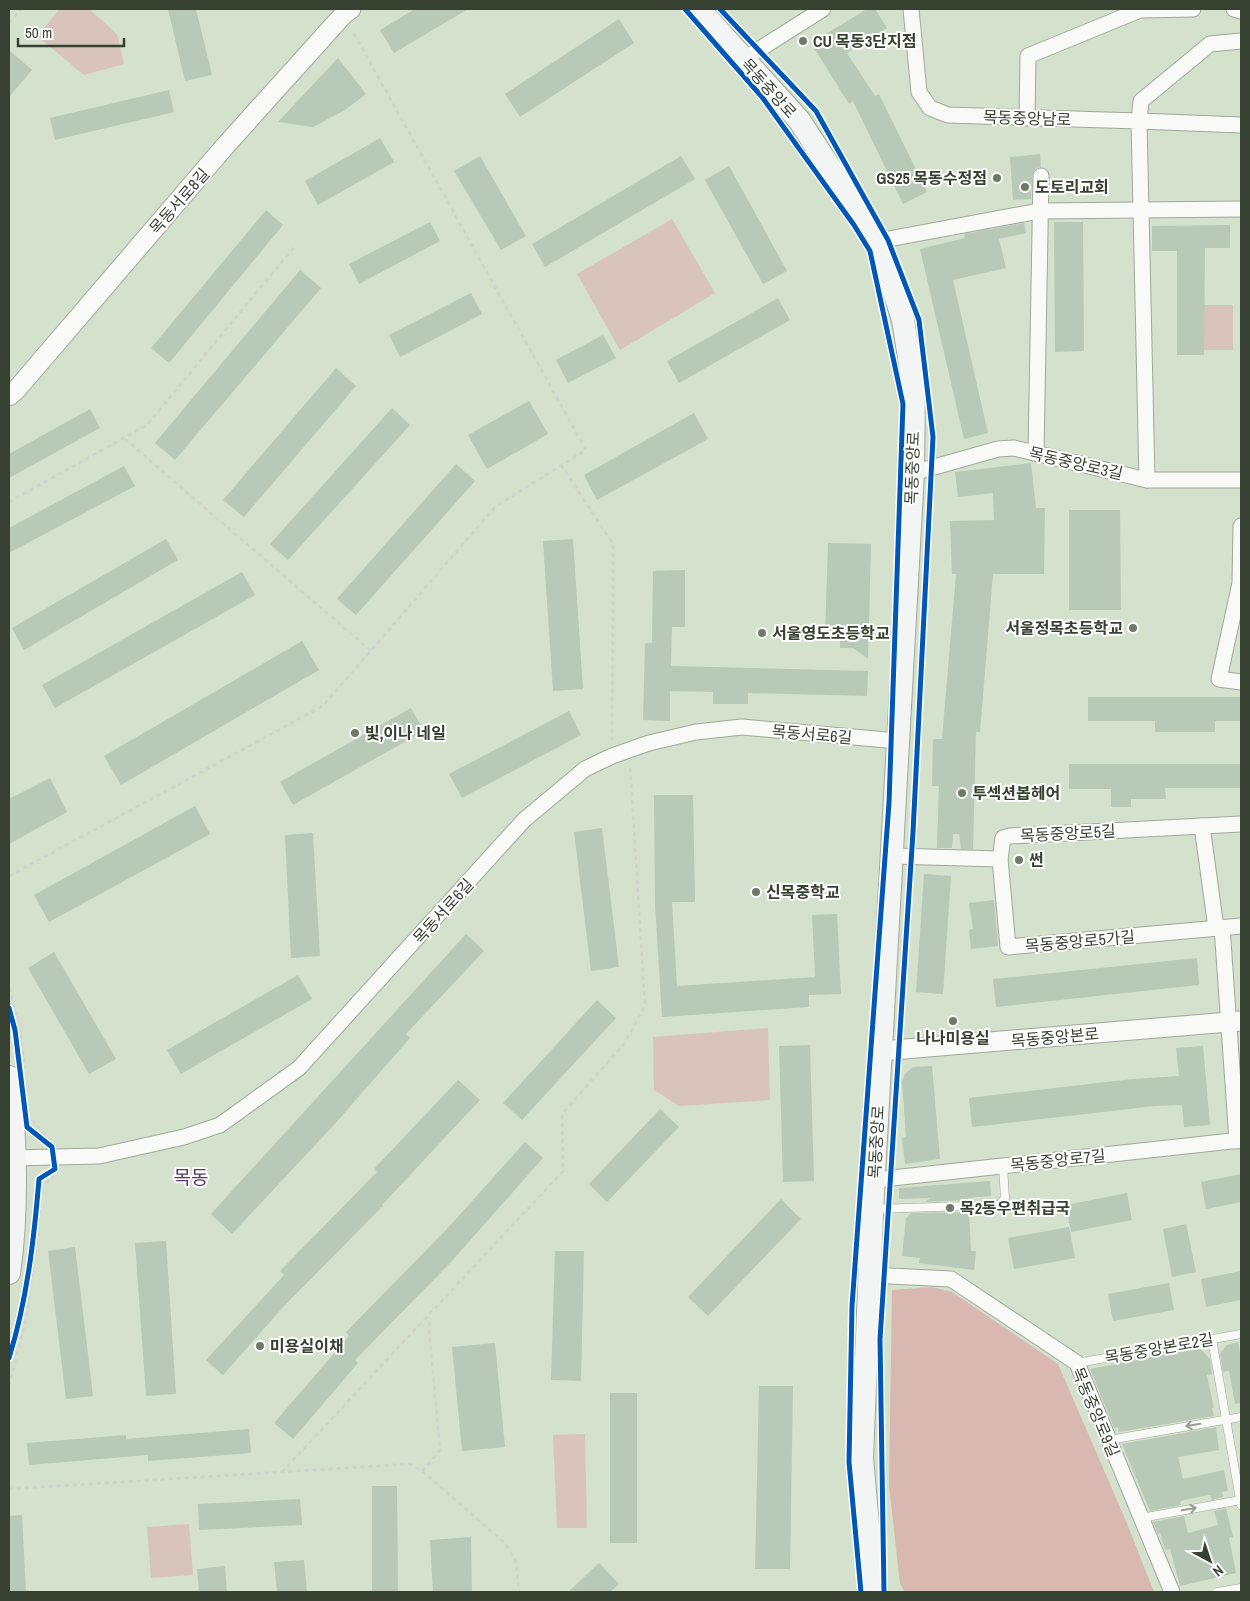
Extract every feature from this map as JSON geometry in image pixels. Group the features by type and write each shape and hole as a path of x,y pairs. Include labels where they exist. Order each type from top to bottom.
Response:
{"main road":[{"name":"목동중앙로","path":"699,9 798,120 878,242 903,320 914,390 913,473 872,1209 862,1458 874,1592"},
{"path":"9,1273 15,1232 13,1158 18,1074"}],"street":[{"path":"744,59 823,9"},
{"name":"목동중앙남로","path":"911,9 919,92 930,108 948,115 1241,125"},
{"path":"1027,118 1028,56 1140,10 1193,9"},
{"path":"1234,9 1241,11"},
{"name":"목동서로8길","path":"9,396 226,145 348,11"},
{"path":"1147,480 1140,210 1139,121 1141,100 1210,44 1241,41"},
{"path":"1036,454 1041,176"},
{"path":"878,242 1039,211 1241,209"},
{"name":"목동중앙로3길","path":"913,473 998,449 1014,448 1147,480 1241,480"},
{"path":"1241,526 1240,582 1219,679 1241,682"},
{"name":"목동서로6길","path":"13,1158 56,1152 99,1156 184,1137 220,1125 299,1068 524,820 585,769 612,756 696,732 742,727 898,741"},
{"name":"목동중앙로5길","path":"1000,858 1003,838 1010,836 1241,824"},
{"path":"1202,826 1235,1021 1239,1141"},
{"path":"892,856 1000,858"},
{"name":"목동중앙로5가길","path":"1000,858 1008,947 1241,926"},
{"name":"목동중앙본로","path":"882,1050 1235,1021"},
{"name":"목동중앙로7길","path":"874,1180 1239,1141"},
{"name":"목동중앙로9길","path":"870,1275 951,1278 1077,1363 1172,1592"}],"lane":[{"path":"872,1209 999,1205 1005,1198 1003,1166"},
{"name":"목동중앙본로2길","path":"1077,1363 1241,1334"},
{"path":"1141,1518 1241,1501 1212,1339"},
{"path":"1109,1440 1241,1416"},
{"path":"1217,1592 1241,1588"}],"path":[{"path":"9,23 21,9"},
{"path":"9,876 323,706 496,506 586,450 348,11"},
{"path":"9,502 147,425 294,247"},
{"path":"124,439 370,651"},
{"path":"561,465 613,544 612,756"},
{"path":"282,1472 563,1171 562,1114 624,1044 645,1006 629,750"},
{"path":"9,988 20,1030 18,1074"},
{"path":"9,1008 15,1030 18,1074"},
{"path":"9,1358 21,1320 34,1233 39,1179 55,1168 56,1152 33,1122 31,1113"},
{"path":"26,1117 27,1127"},
{"path":"33,1132 56,1152"},
{"path":"9,1386 26,1318 38,1233 41,1188 56,1173 64,1169"},
{"path":"422,1471 440,1450 428,1317"},
{"path":"9,1489 410,1464 422,1471 505,1543 516,1562 518,1592"}],"shaded area":[{"path":"60,9 89,9 117,34 124,64 84,75 37,36"},
{"path":"672,219 715,293 620,350 577,274"},
{"path":"1204,305 1233,305 1233,350 1204,350"},
{"path":"768,1028 770,1100 679,1106 654,1090 653,1037"},
{"path":"932,1287 952,1292 1058,1364 1126,1521 1154,1592 905,1592 900,1584 889,1485 892,1290"},
{"path":"585,1434 587,1528 557,1528 553,1435"},
{"path":"189,1524 193,1575 151,1578 147,1527"}],"building":[{"path":"168,9 196,9 212,75 185,81"},
{"path":"415,9 468,9 394,53 380,30"},
{"path":"867,9 875,9 887,28 847,53 875,96 879,94 927,192 903,204 853,101 849,104 811,43"},
{"path":"619,19 634,43 520,117 505,94"},
{"path":"9,50 32,70 9,97"},
{"path":"338,58 366,94 345,110 313,127 278,122"},
{"path":"169,90 174,112 55,140 50,118"},
{"path":"380,138 394,162 318,205 305,181"},
{"name":"도토리교회","path":"1040,154 1041,167 1036,168 1032,175 1031,199 1013,200 1010,157"},
{"path":"480,156 526,236 501,250 454,171"},
{"path":"681,156 695,179 545,267 532,244"},
{"path":"729,166 787,271 763,284 705,180"},
{"path":"266,210 283,225 169,363 151,348"},
{"path":"430,222 440,241 359,284 349,264"},
{"path":"1054,222 1083,222 1084,351 1055,352"},
{"path":"1024,223 1026,233 999,239 1006,268 953,280 988,433 964,439 920,249 965,238 964,234"},
{"path":"1230,225 1230,248 1205,248 1204,355 1177,355 1177,251 1152,251 1152,226"},
{"path":"300,270 321,288 175,460 155,443"},
{"path":"471,293 482,314 400,357 389,335"},
{"path":"778,298 790,320 679,383 667,361"},
{"path":"603,335 616,358 568,383 556,360"},
{"path":"336,368 356,386 244,517 223,500"},
{"path":"529,401 548,434 487,469 468,435"},
{"path":"392,408 410,425 288,560 270,544"},
{"path":"90,409 100,428 9,478 9,454"},
{"path":"694,413 708,439 597,500 584,475"},
{"path":"1031,463 1036,508 1045,508 1044,574 993,574 980,732 976,732 973,849 961,849 959,834 953,834 952,848 937,848 939,786 932,786 933,739 942,739 956,574 952,574 950,521 994,520 993,493 958,497 955,472"},
{"path":"456,464 475,481 356,615 337,599"},
{"path":"124,466 135,486 9,553 9,528"},
{"path":"1069,510 1120,510 1121,610 1069,610"},
{"path":"166,539 178,560 24,650 12,628"},
{"path":"573,539 583,689 553,691 543,541"},
{"path":"828,543 871,544 868,659 853,648 840,648 840,636 825,636"},
{"path":"685,570 685,627 672,627 671,666 868,671 867,696 748,693 748,704 713,704 713,692 670,691 670,721 643,720 645,643 652,643 653,571"},
{"path":"242,572 255,595 55,708 42,685"},
{"path":"302,641 319,670 121,785 104,756"},
{"path":"1088,697 1241,697 1241,721 1215,721 1215,732 1155,732 1155,721 1088,721"},
{"path":"411,708 424,731 293,805 280,782"},
{"path":"569,711 581,735 462,798 449,774"},
{"path":"1069,764 1241,764 1241,788 1165,788 1166,799 1131,799 1131,807 1111,807 1111,789 1069,789"},
{"path":"50,778 67,812 9,844 9,799"},
{"path":"654,795 693,795 695,902 672,902 677,986 815,977 812,915 837,914 841,994 809,995 809,1007 662,1017 655,904"},
{"path":"195,806 210,834 49,922 34,895"},
{"path":"602,828 619,967 591,971 574,832"},
{"path":"313,833 320,956 291,958 285,835"},
{"path":"924,874 951,876 943,994 916,992"},
{"path":"994,900 998,946 971,949 969,930 973,929 969,903"},
{"path":"466,934 484,951 406,1034 410,1038 332,1127 232,1234 211,1214"},
{"path":"54,952 116,1059 89,1074 28,968"},
{"path":"1197,958 1199,985 996,1007 993,979"},
{"path":"298,975 312,999 181,1074 167,1050"},
{"path":"597,1000 616,1018 522,1120 503,1103"},
{"path":"810,1045 814,1181 783,1182 779,1046"},
{"path":"1203,1046 1210,1125 1184,1127 1182,1105 1155,1106 972,1127 969,1098 1133,1079 1179,1076 1176,1048"},
{"path":"932,1066 940,1159 905,1164 902,1138 906,1137 902,1081 905,1074 913,1067"},
{"path":"458,1080 480,1100 383,1206 286,1304 223,1375 206,1360 284,1275 280,1271 377,1172 374,1169"},
{"path":"660,1109 679,1127 607,1202 589,1184"},
{"path":"525,1142 543,1158 451,1262 355,1360 358,1363 293,1439 274,1423 349,1336 346,1332 446,1230"},
{"path":"1241,1174 1241,1202 1206,1209 1201,1182"},
{"path":"990,1181 991,1196 968,1198 968,1200 925,1202 930,1198 899,1199 899,1188"},
{"path":"1127,1193 1132,1220 1071,1232 1066,1205"},
{"path":"781,1199 801,1219 708,1316 688,1297"},
{"path":"969,1212 971,1251 976,1251 974,1270 919,1263 920,1258 902,1256 906,1218 911,1213"},
{"path":"1186,1224 1196,1272 1172,1277 1163,1229"},
{"path":"1069,1227 1075,1258 1014,1269 1008,1238"},
{"path":"166,1241 176,1394 146,1396 135,1243"},
{"path":"75,1247 93,1396 66,1399 48,1251"},
{"path":"555,1251 584,1251 581,1381 551,1380"},
{"path":"1241,1271 1241,1300 1206,1307 1201,1279"},
{"path":"1169,1283 1174,1310 1113,1321 1108,1294"},
{"path":"1238,1342 1241,1359 1241,1403 1235,1404 1229,1371 1223,1372 1220,1353 1227,1345"},
{"path":"495,1343 505,1447 462,1451 452,1347"},
{"path":"1200,1348 1210,1359 1212,1374 1207,1375 1214,1416 1119,1432 1118,1427 1114,1428 1090,1369"},
{"path":"759,1386 793,1386 790,1569 755,1569"},
{"path":"610,1393 637,1393 637,1543 610,1543"},
{"path":"1216,1427 1219,1450 1178,1457 1183,1479 1224,1470 1228,1491 1222,1492 1223,1497 1212,1500 1210,1495 1183,1500 1180,1502 1181,1505 1150,1511 1122,1444"},
{"path":"249,1429 251,1453 148,1461 148,1455 29,1465 27,1443 126,1435 126,1439"},
{"path":"372,1486 397,1486 398,1592 372,1592"},
{"path":"300,1499 302,1525 199,1530 198,1504"},
{"path":"1226,1508 1233,1537 1229,1538 1236,1573 1180,1586 1170,1549 1165,1550 1160,1533 1158,1534 1153,1522 1184,1516 1188,1533 1218,1525 1214,1511"},
{"path":"22,1515 26,1592 9,1592 9,1516"},
{"path":"471,1537 472,1592 433,1592 430,1540"},
{"path":"304,1560 307,1592 277,1592 274,1562"},
{"path":"599,1563 619,1584 610,1592 568,1592"},
{"path":"225,1566 227,1592 199,1592 197,1569"}],"cycle path":[{"path":"685,9 762,97 854,225 870,251 903,404 889,803 852,1306 849,1462 861,1592"},
{"path":"720,9 816,111 888,240 919,320 933,437 913,832 880,1339 884,1592"},
{"path":"9,1008 15,1030 27,1127 52,1147 55,1169 39,1179 29,1270 21,1314 9,1358"}],"place":[{"name":"CU 목동3단지점","path":"803,41"},
{"name":"GS25 목동수정점","path":"997,178"},
{"name":"도토리교회","path":"1025,187"},
{"name":"서울정목초등학교","path":"1133,628"},
{"name":"서울영도초등학교","path":"762,633"},
{"name":"빛,이나 네일","path":"355,733"},
{"name":"투섹션봅헤어","path":"962,793"},
{"name":"썬","path":"1019,860"},
{"name":"신목중학교","path":"756,892"},
{"name":"나나미용실","path":"953,1021"},
{"name":"목2동우편취급국","path":"950,1208"},
{"name":"미용실이채","path":"260,1346"}],"district":[{"name":"목동","path":"191,1177"}]}
